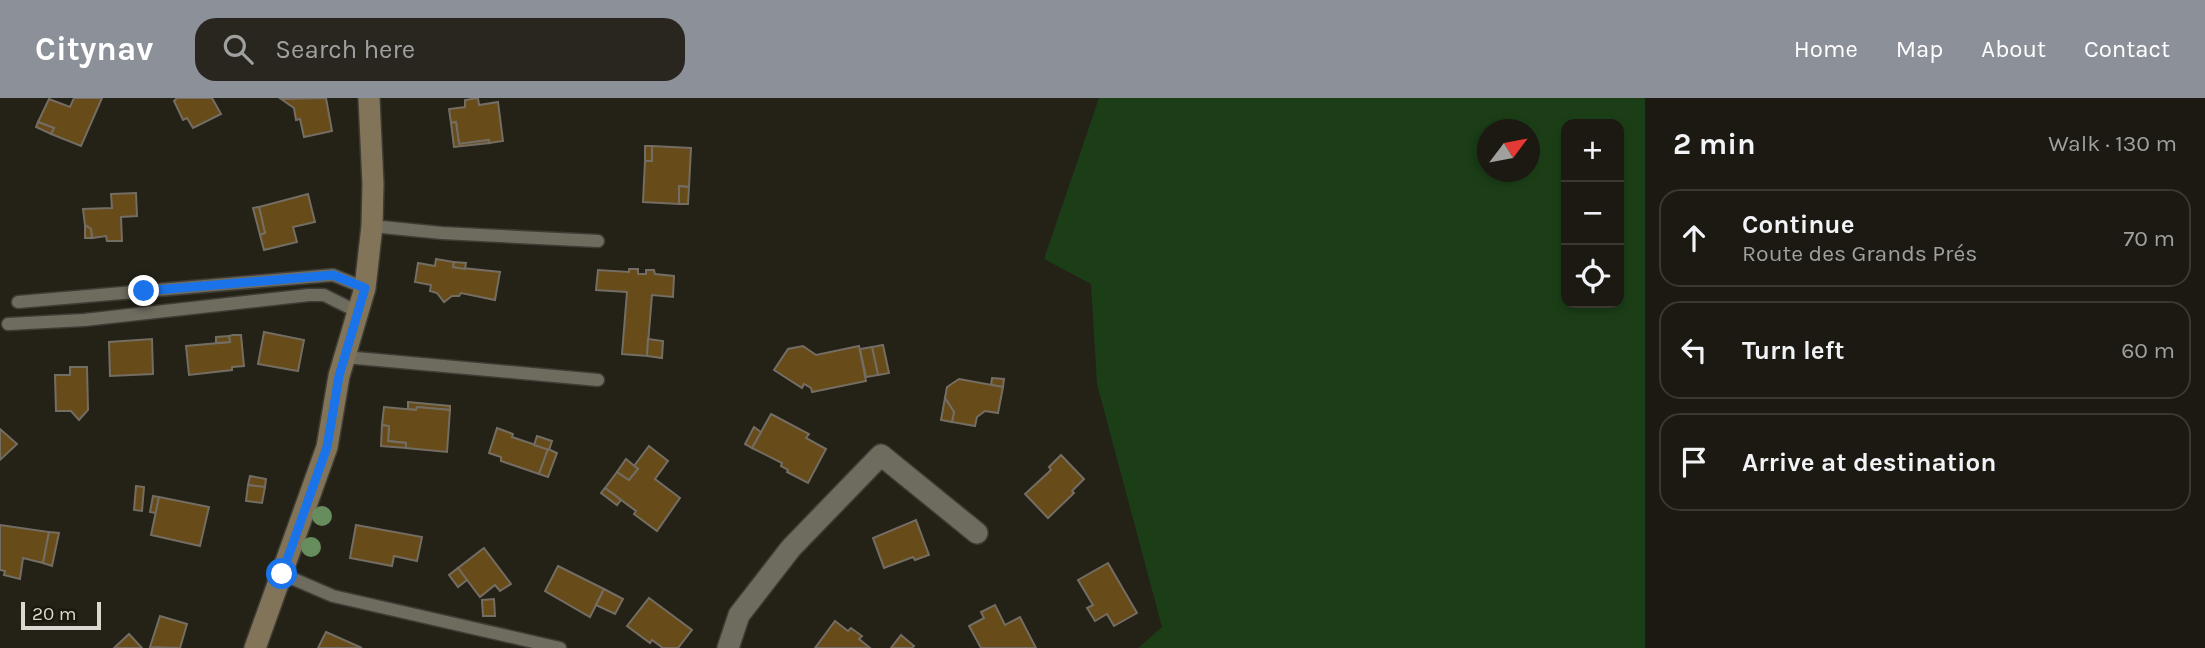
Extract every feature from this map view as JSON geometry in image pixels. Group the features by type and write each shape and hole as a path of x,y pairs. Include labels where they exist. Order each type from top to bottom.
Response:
{"street":[{"path":"255,648 327,447 335,393 365,288 372,226 373,184 369,98"},
{"path":"728,648 739,615 791,548 881,455 977,533"}],"lane":[{"path":"372,226 442,233 598,241"},
{"path":"18,302 333,275 365,288"},
{"path":"8,324 84,320 309,295 324,295 358,312"},
{"path":"345,357 598,380"},
{"path":"282,574 333,596 560,648"}],"green space":[{"path":"1099,98 1645,98 1645,648 1138,648 1162,627 1097,384 1091,284 1044,259"}],"building":[{"path":"74,98 102,98 81,146 51,134 54,128 38,122 49,99 70,107"},
{"path":"177,98 212,98 221,114 193,128 187,118 183,120 174,101"},
{"path":"326,98 332,131 304,137 294,108 281,99"},
{"path":"478,98 479,105 498,102 503,141 459,144 456,122 451,123 449,109 465,107 465,100"},
{"path":"38,122 54,128 51,134 36,127"},
{"path":"456,122 459,144 489,140 489,143 454,147 451,123"},
{"path":"645,146 652,146 652,161 645,161"},
{"path":"652,146 691,148 689,187 679,186 679,204 643,202 645,161 652,161"},
{"path":"679,186 689,187 688,204 679,204"},
{"path":"136,193 137,216 121,217 122,241 107,241 106,236 92,238 91,229 85,225 83,209 112,208 111,194"},
{"path":"308,194 315,222 293,227 297,242 264,250 260,235 265,233 259,207"},
{"path":"259,207 265,233 260,235 253,208"},
{"path":"85,225 91,229 92,238 85,238"},
{"path":"436,259 454,262 453,267 500,272 495,300 461,293 444,302 437,293 430,291 431,285 415,282 418,263 435,266"},
{"path":"454,262 466,263 465,269 453,267"},
{"path":"629,269 638,269 638,274 654,270 655,274 674,276 673,297 652,295 647,356 622,354 627,292 596,290 598,270 629,272"},
{"path":"264,332 304,340 298,371 258,364"},
{"path":"241,335 244,366 189,375 186,346 230,342 229,336"},
{"path":"229,336 230,342 216,343 216,337"},
{"path":"152,339 153,374 110,376 109,342"},
{"path":"648,339 663,341 662,358 647,356"},
{"path":"883,345 889,373 878,375 872,347"},
{"path":"803,346 816,355 859,346 866,381 812,392 811,388 804,384 802,388 774,370 788,349"},
{"path":"872,347 878,375 866,377 860,349"},
{"path":"70,367 87,367 88,410 79,420 71,411 56,411 55,375 70,375"},
{"path":"992,378 1004,379 1003,387 991,385"},
{"path":"959,379 1003,387 998,413 985,411 977,417 975,426 952,422 954,412 945,398 947,387"},
{"path":"945,398 954,412 952,422 941,420"},
{"path":"408,402 450,406 450,410 417,407 416,410 408,409"},
{"path":"384,407 450,410 447,452 406,448 406,443 388,441 389,426 382,425"},
{"path":"771,414 809,434 806,438 826,449 808,483 787,472 788,470 781,466 782,463 752,448"},
{"path":"382,425 389,426 388,441 406,443 406,448 381,446"},
{"path":"754,427 761,432 752,448 745,444"},
{"path":"497,428 513,434 512,437 548,449 539,474 501,461 501,457 489,453"},
{"path":"0,429 17,444 0,460"},
{"path":"537,436 552,441 549,450 534,445"},
{"path":"649,446 668,461 655,479 680,498 657,531 605,488 617,472 629,480 638,469 634,466"},
{"path":"548,449 557,453 548,477 539,474"},
{"path":"1061,455 1084,479 1072,491 1074,493 1048,518 1025,494 1051,470 1049,467"},
{"path":"626,459 638,469 629,480 617,472"},
{"path":"250,476 266,479 265,487 248,485"},
{"path":"248,485 265,487 262,503 246,501"},
{"path":"136,486 144,487 142,511 134,510"},
{"path":"605,488 621,500 617,505 601,493"},
{"path":"153,496 159,497 156,513 150,512"},
{"path":"159,497 209,507 200,546 151,535"},
{"path":"916,520 929,555 915,560 913,557 884,568 873,538"},
{"path":"0,525 49,532 43,563 23,558 20,579 4,575 5,571 0,570"},
{"path":"356,525 422,537 417,561 394,556 392,566 350,558"},
{"path":"49,532 59,533 52,566 43,563"},
{"path":"484,548 511,584 500,591 495,585 480,597 458,568"},
{"path":"1108,563 1137,613 1114,626 1107,614 1095,621 1087,608 1093,605 1078,580"},
{"path":"558,566 604,589 590,617 545,591"},
{"path":"458,568 467,580 458,587 449,575"},
{"path":"604,589 623,599 615,614 596,605"},
{"path":"649,598 692,630 678,648 663,648 652,640 650,643 627,626"},
{"path":"494,599 495,616 483,616 482,600"},
{"path":"995,605 1005,625 1020,617 1036,648 981,648 969,626 984,618 981,612"},
{"path":"160,616 187,624 180,648 150,647"},
{"path":"835,621 848,631 851,628 862,636 859,639 870,648 815,648"},
{"path":"326,632 362,648 318,648"},
{"path":"129,634 142,648 114,648"},
{"path":"901,635 914,646 912,648 891,648"}],"route":[{"path":"144,291 333,275 365,288 339,376 327,447 282,574"}]}
